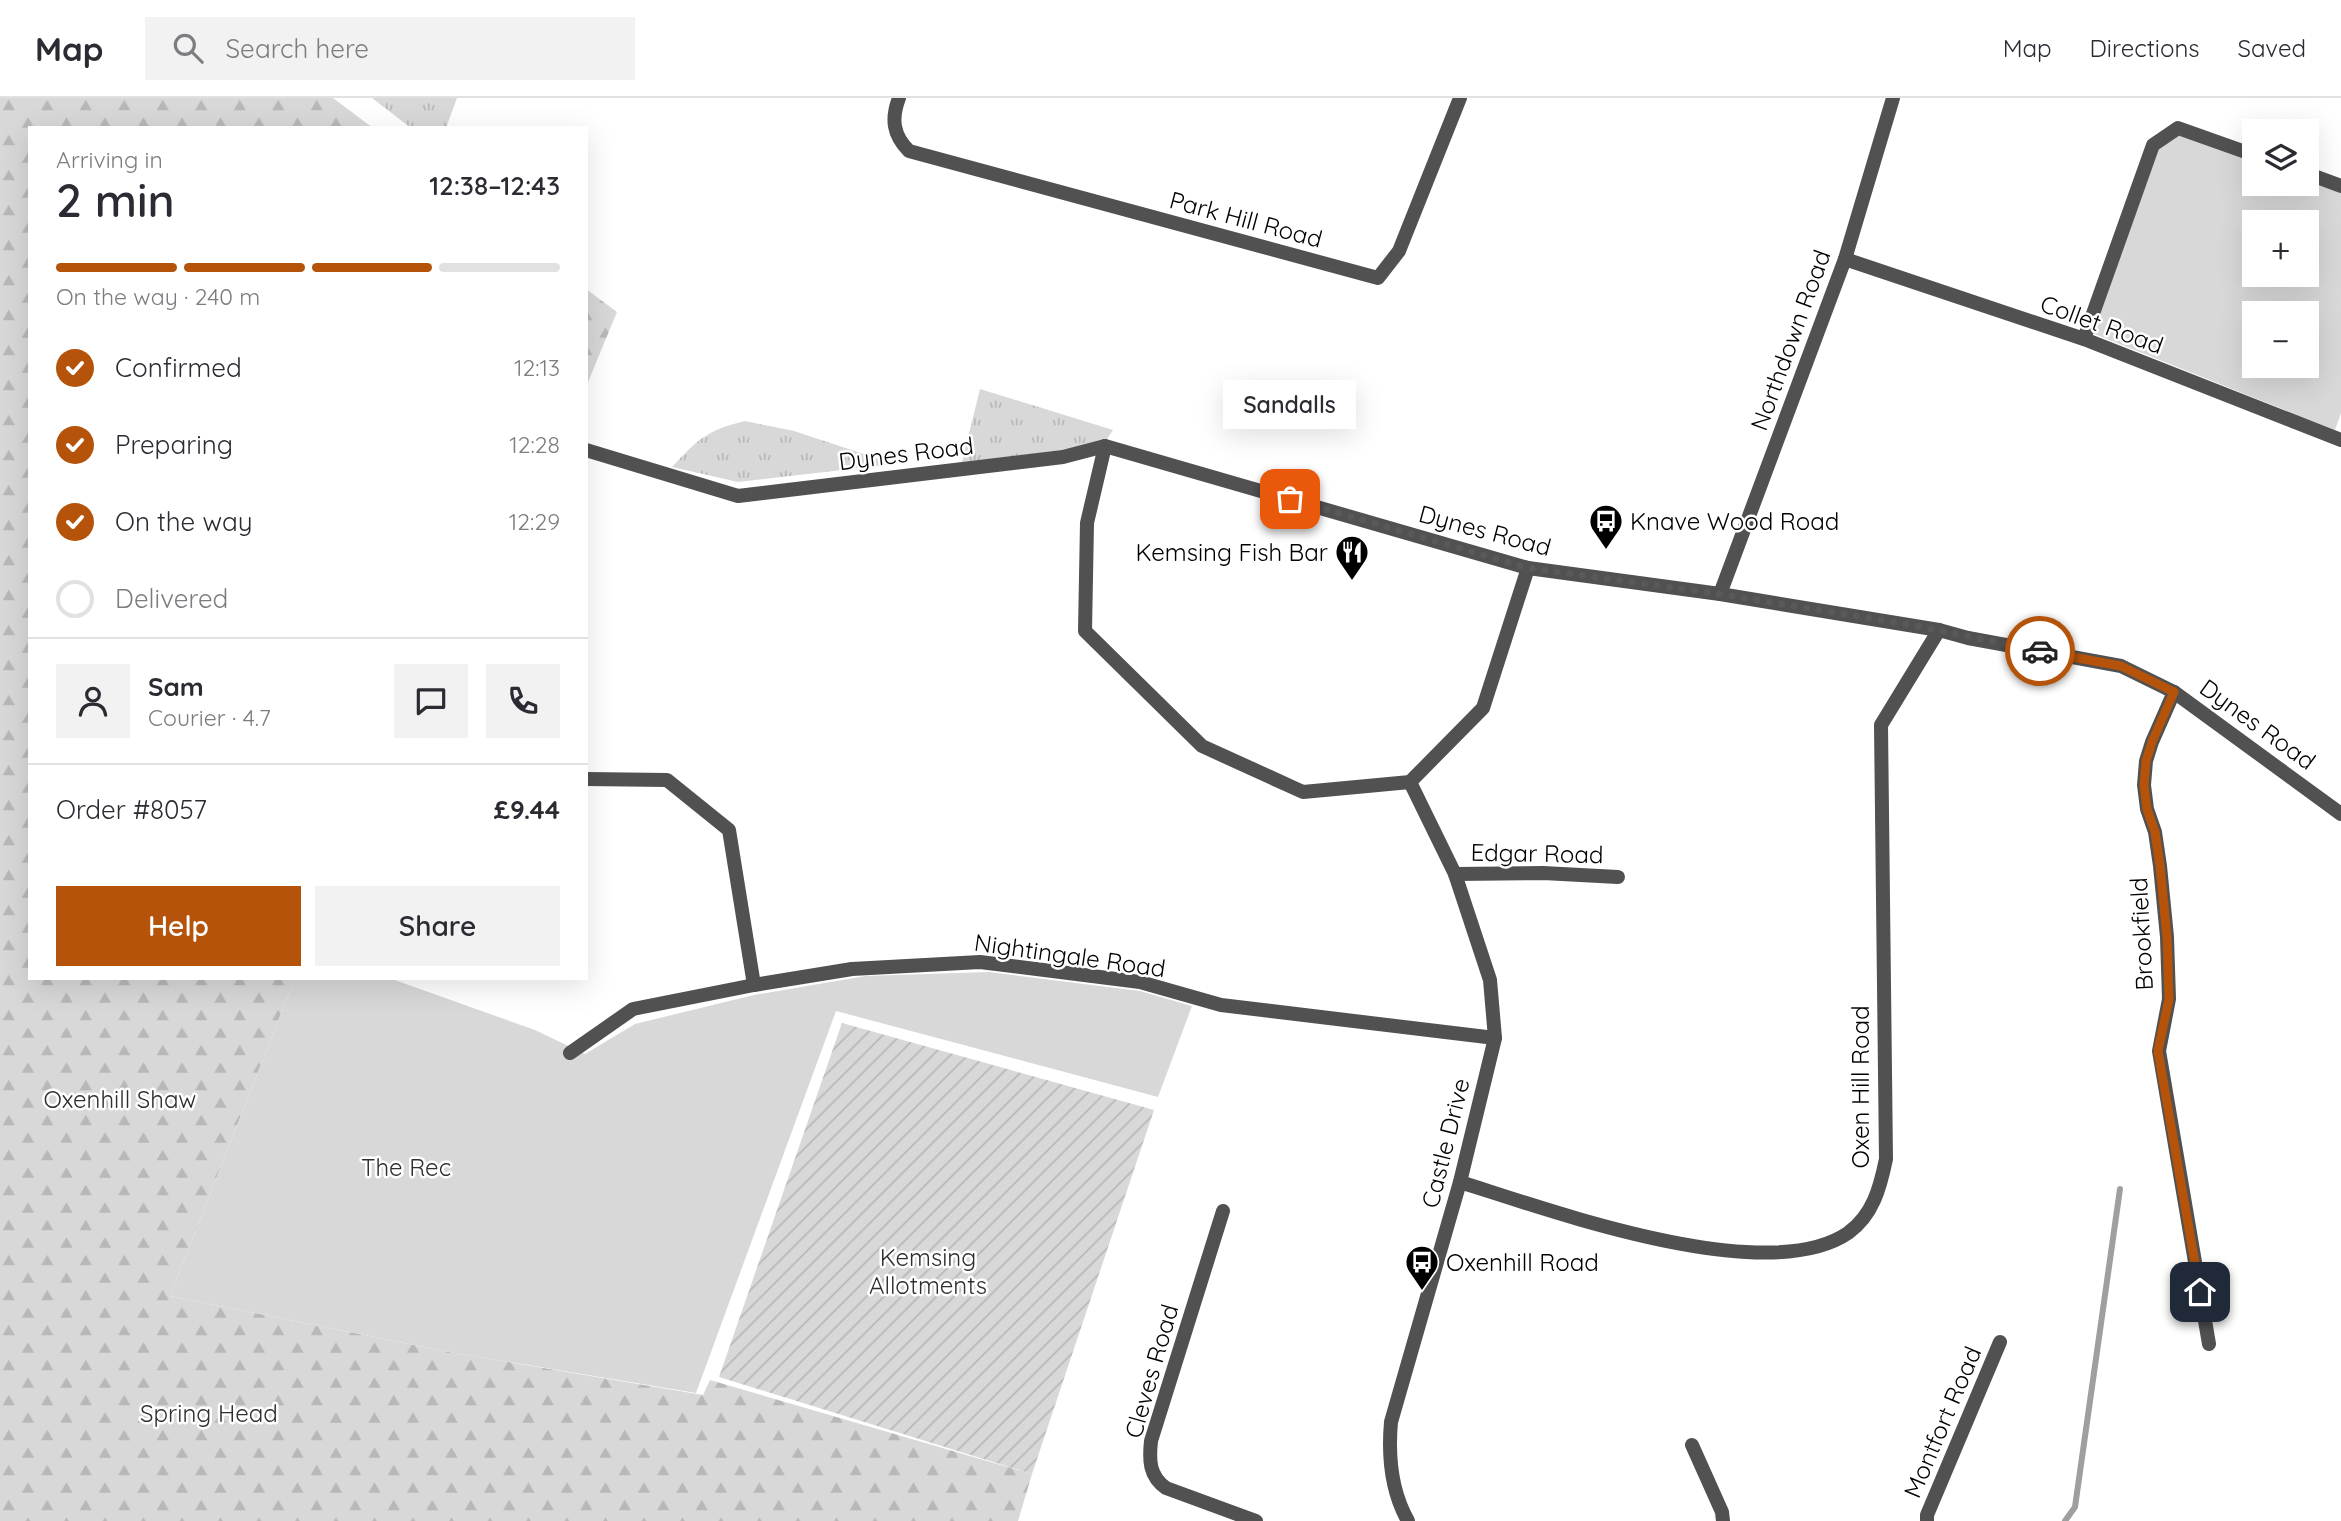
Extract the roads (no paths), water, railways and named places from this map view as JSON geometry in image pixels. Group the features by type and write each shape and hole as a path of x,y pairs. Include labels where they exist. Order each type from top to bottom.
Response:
{"street":[{"name":"Park Hill Road","path":"899,98 893,123 902,144 909,151 1378,278 1399,251 1460,98"},
{"name":"Northdown Road","path":"1720,594 1845,259 1893,98"},
{"path":"2084,339 2153,145 2178,128 2242,151"},
{"path":"2319,178 2341,186"},
{"name":"Collet Road","path":"1845,259 2084,339 2341,440"},
{"path":"1105,446 1087,523 1085,631 1202,746 1303,792 1410,782 1483,708 1528,568"},
{"name":"Dynes Road","path":"588,451 738,496 1063,457 1105,446 1528,568 1720,594 1939,630 1968,638 2121,666 2174,692 2341,814"},
{"name":"Oxen Hill Road","path":"1460,1182 1621,1231 1703,1247 1755,1253 1812,1249 1849,1232 1865,1216 1875,1201 1886,1159 1881,725 1939,630"},
{"name":"Brookfield","path":"2174,692 2152,742 2146,761 2144,785 2147,809 2155,832 2167,937 2169,999 2158,1051 2209,1344"},
{"path":"588,779 667,780 729,830 754,985"},
{"name":"Castle Drive","path":"1402,1519 1390,1461 1391,1422 1460,1182 1495,1038 1490,981 1455,874 1410,782"},
{"name":"Edgar Road","path":"1455,874 1543,873 1618,877"},
{"name":"Nightingale Road","path":"570,1054 633,1009 852,969 980,962 1140,982 1221,1005 1495,1038"},
{"name":"Cleves Road","path":"1223,1211 1151,1441 1150,1465 1159,1483 1166,1488 1256,1521"},
{"name":"Montfort Road","path":"1927,1521 1927,1515 2000,1342"},
{"path":"1692,1445 1723,1512 1723,1521"}],"waterway":[{"path":"2065,1521 2075,1507 2120,1189"}],"place":[{"name":"Sandalls","path":"1290,499"},
{"name":"Knave Wood Road","path":"1606,551"},
{"name":"Kemsing Fish Bar","path":"1352,582"},
{"name":"Oxenhill Road","path":"1422,1292"}],"park label":[{"name":"Oxenhill Shaw","path":"120,1099"},
{"name":"The Rec","path":"406,1167"},
{"name":"Kemsing Allotments","path":"928,1271"},
{"name":"Spring Head","path":"209,1413"}]}
